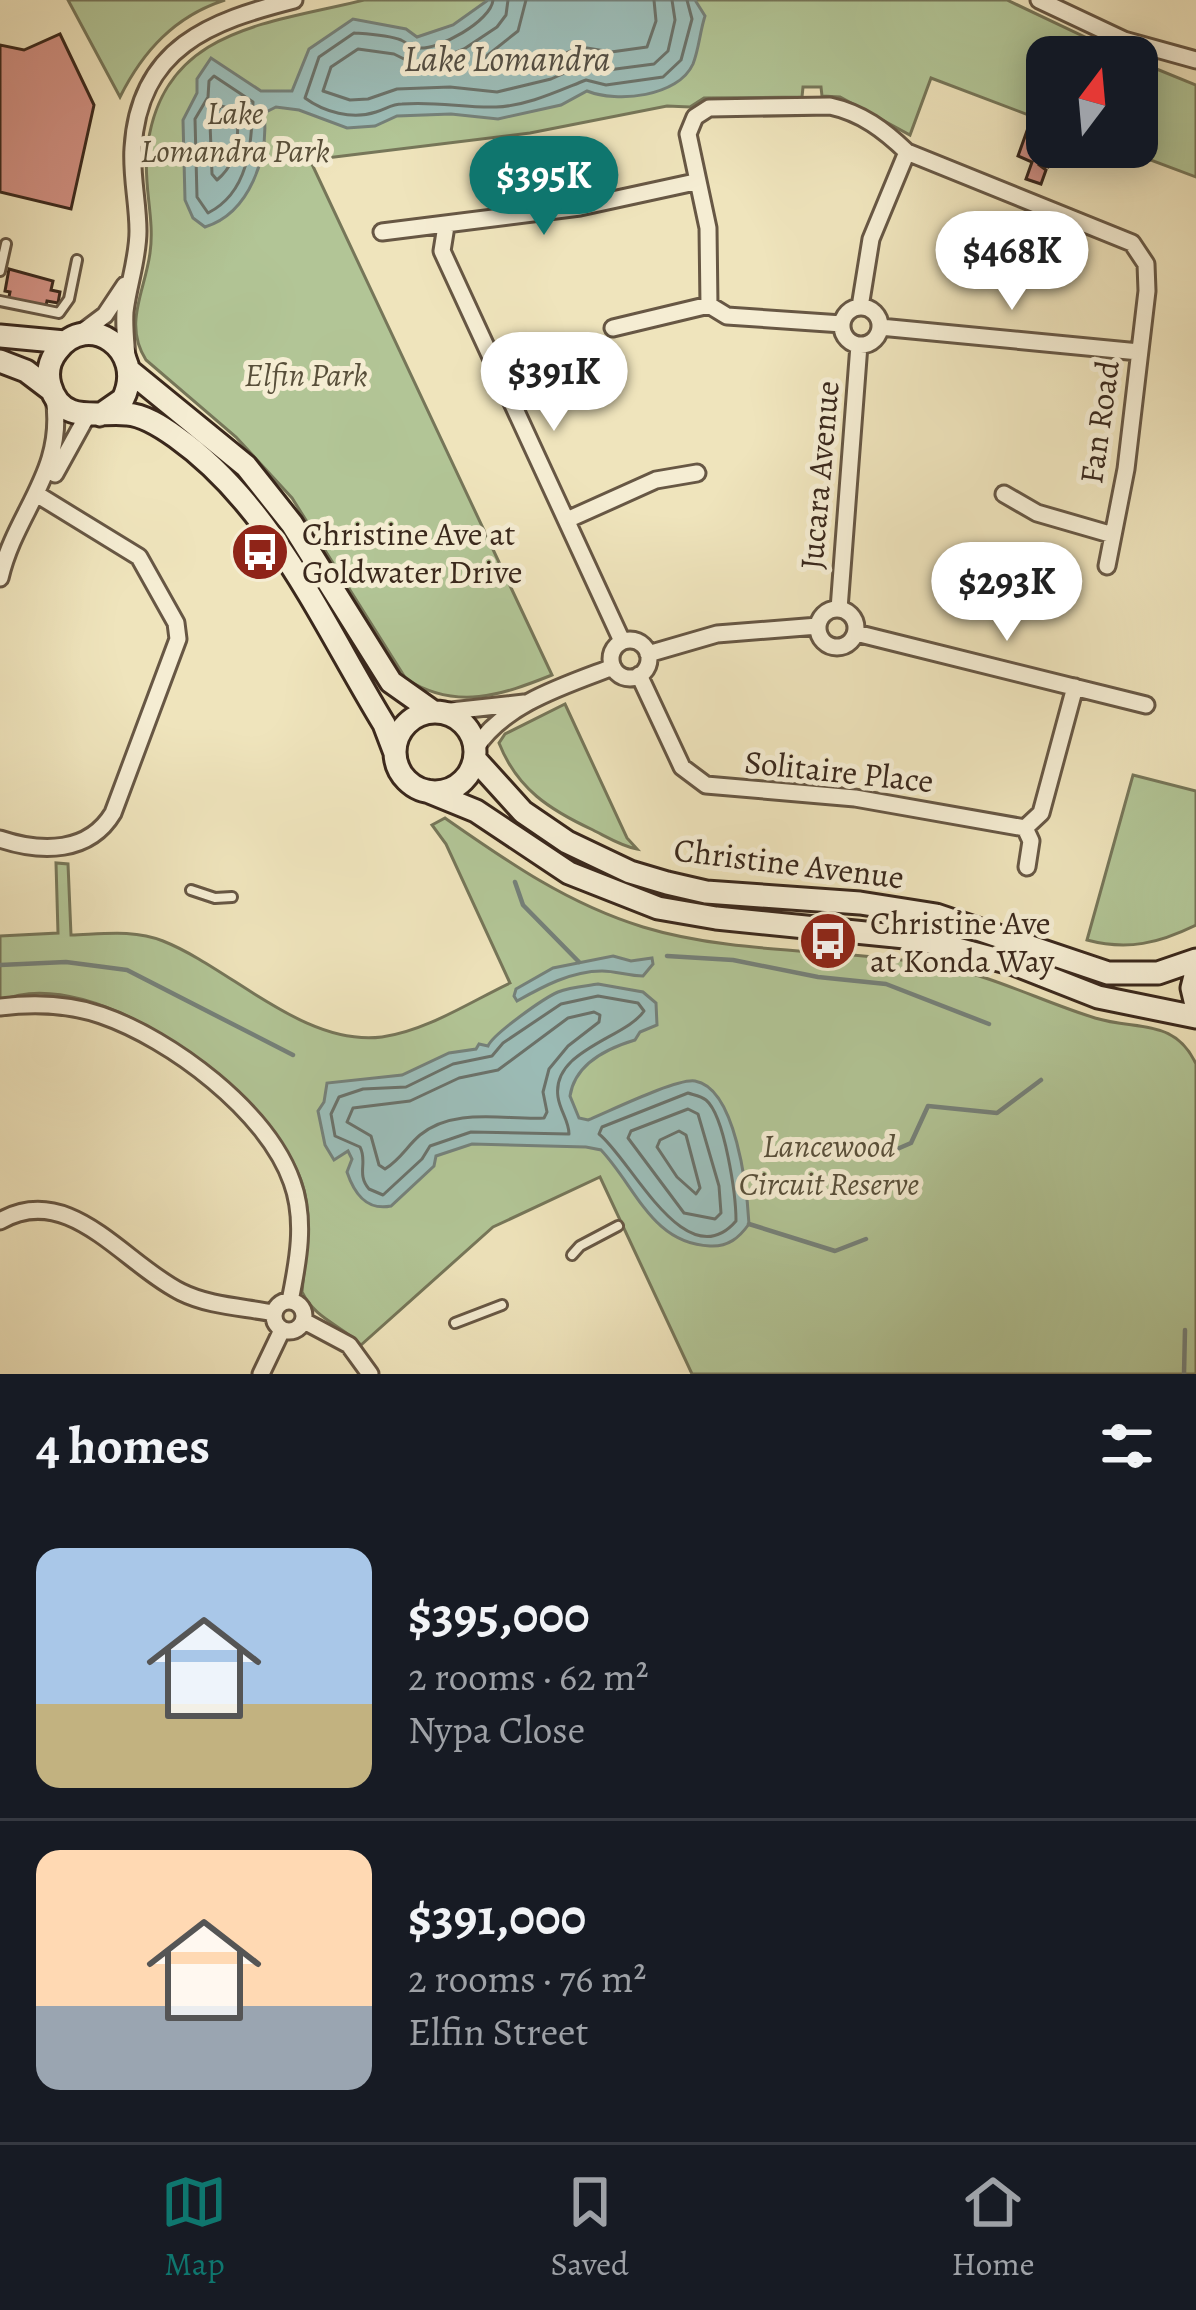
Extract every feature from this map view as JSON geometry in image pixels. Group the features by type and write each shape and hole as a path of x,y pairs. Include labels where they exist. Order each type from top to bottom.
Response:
{"main road":[{"path":"0,336 71,339 88,334 111,340 129,365 247,466 292,524 391,682 465,725 475,754 471,771 452,788 427,791 408,782 399,771 384,724 291,569 244,501 201,458 160,427 127,414 74,413 26,371 0,361"},
{"path":"53,393 50,363 71,339"},
{"path":"93,416 123,399 129,365"},
{"path":"394,753 401,729 420,714 437,712"},
{"name":"Christine Avenue","path":"475,754 523,812 567,842 667,883 706,892 860,903 936,915 1108,973 1158,973 1196,960"},
{"name":"Christine Avenue","path":"427,791 476,811 569,873 646,904 696,916 915,938 1014,964 1098,997 1196,1018"},
{"path":"1196,972 1192,988 1196,1005"}],"street":[{"path":"129,365 125,314 138,230 133,146 149,88 172,56 204,28 295,0"},
{"path":"1039,0 1124,40 1196,60"},
{"name":"Fan Road","path":"695,182 688,134 695,117 709,109 830,106 849,110 886,132 907,152 1132,243 1146,264 1147,291 1126,469 1107,566"},
{"path":"860,307 871,239 907,152"},
{"path":"382,232 580,207 695,182 708,228 709,305"},
{"path":"446,226 442,250 622,641"},
{"path":"71,339 105,315 132,272"},
{"path":"613,328 709,305 727,316 842,324"},
{"path":"860,307 872,310 880,327 876,338 860,345 845,336 842,324 846,314 860,307"},
{"path":"880,327 1139,352"},
{"name":"Jucara Avenue","path":"838,609 860,345"},
{"path":"0,578 10,544 38,495 57,440 53,393"},
{"path":"38,495 93,416"},
{"path":"567,520 656,480 697,473"},
{"path":"1004,494 1037,513 1113,536"},
{"path":"0,839 62,847 93,838 104,829 178,639 167,603 140,557 38,495"},
{"path":"838,609 853,617 856,633 849,644 831,646 821,639 818,626 823,616 838,609"},
{"path":"648,654 717,634 818,626"},
{"path":"856,633 1146,705"},
{"path":"622,641 638,642 648,654 647,666 639,675 621,675 613,667 611,655 622,641"},
{"path":"475,754 492,726 532,701 613,667"},
{"name":"Solitaire Place","path":"639,675 682,767 706,785 855,798 1025,828"},
{"path":"1027,867 1031,841 1025,828 1041,813 1075,687"},
{"path":"437,712 532,701"},
{"path":"0,1007 71,1008 124,1025 183,1059 257,1124 285,1165 298,1206 298,1255 290,1301"},
{"path":"0,1221 33,1208 64,1213 184,1294 273,1313"},
{"path":"290,1301 302,1308 304,1321 296,1330 282,1330 273,1313 279,1304 290,1301"},
{"path":"304,1321 349,1345 370,1374"},
{"path":"261,1374 282,1330"}],"lane":[{"path":"0,271 6,244"},
{"path":"0,301 59,313 69,299 77,260"},
{"path":"191,890 215,898 232,897"},
{"path":"572,1256 580,1246 618,1226"},
{"path":"455,1323 502,1305"}],"green space":[{"path":"68,0 225,0 191,15 162,37 120,97"},
{"path":"364,0 1007,0 1083,36 1026,36 1026,114 931,78 910,135 840,97 822,96 821,87 803,87 802,97 704,98 690,107 667,106 530,133 310,160 552,675 515,689 461,697 443,695 406,679 292,498 236,437 146,360 139,347 136,320 151,240 147,151 156,110 173,79 196,55 224,38 291,16"},
{"path":"1158,70 1196,85 1196,177 1158,163"},
{"path":"565,704 627,838 637,849 549,806 506,759 499,743 505,734"},
{"path":"1133,775 1196,791 1196,925 1143,943 1087,940"},
{"name":"Lancewood Circuit Reserve","path":"445,818 564,894 643,927 750,947 953,968 1095,1018 1154,1029 1177,1039 1196,1064 1196,1374 692,1374 600,1177 493,1227 361,1345 321,1315 302,1292 306,1197 285,1148 256,1112 218,1076 129,1017 83,999 39,993 0,1001 0,936 58,933 56,863 68,864 71,935 129,934 163,941 324,1030 382,1037 431,1022 510,983 446,844 432,825"}],"water":[{"name":"Lake Lomandra","path":"488,0 695,0 705,16 693,64 685,75 646,94 614,96 587,91 561,105 498,119 451,114 397,116 375,126 347,128 299,110 276,107 264,113 263,147 245,196 221,220 205,227 193,218 185,200 183,120 197,93 197,79 211,58 261,91 292,91 309,49 353,19 406,29 417,37 453,25"},
{"path":"613,956 631,961 652,958 653,964 643,976 590,972 557,981 517,1001 514,996 516,989 553,968"},
{"path":"598,984 643,992 656,1003 657,1025 604,1053 578,1074 570,1096 579,1118 588,1120 686,1081 709,1088 730,1120 742,1165 749,1224 737,1237 710,1246 673,1235 647,1211 601,1150 586,1147 472,1144 436,1156 434,1166 391,1206 375,1206 362,1199 347,1172 352,1159 348,1151 334,1160 325,1145 318,1111 327,1083 402,1075 449,1053 488,1046 551,996"}],"building":[{"path":"60,34 94,105 71,209 0,192 0,45 24,50"},
{"path":"1026,134 1026,159 1018,156"},
{"path":"1030,168 1046,170 1041,184 1026,179"},
{"path":"9,269 53,281 51,290 60,292 58,303 47,301 44,314 7,306"}],"waterway":[{"path":"515,882 523,905 579,962"},
{"path":"667,956 733,960 818,977 886,984 989,1024"},
{"path":"0,965 66,962 127,970 293,1055"},
{"path":"881,1156 911,1143 928,1106 997,1113 1041,1080"},
{"path":"749,1224 835,1251 866,1239"},
{"path":"1184,1374 1185,1330"}],"place":[{"name":"Christine Ave at Goldwater Drive","path":"260,552"},
{"name":"Christine Ave at Konda Way","path":"828,941"}],"park label":[{"name":"Lake Lomandra Park","path":"235,131"},
{"name":"Elfin Park","path":"306,374"}]}
